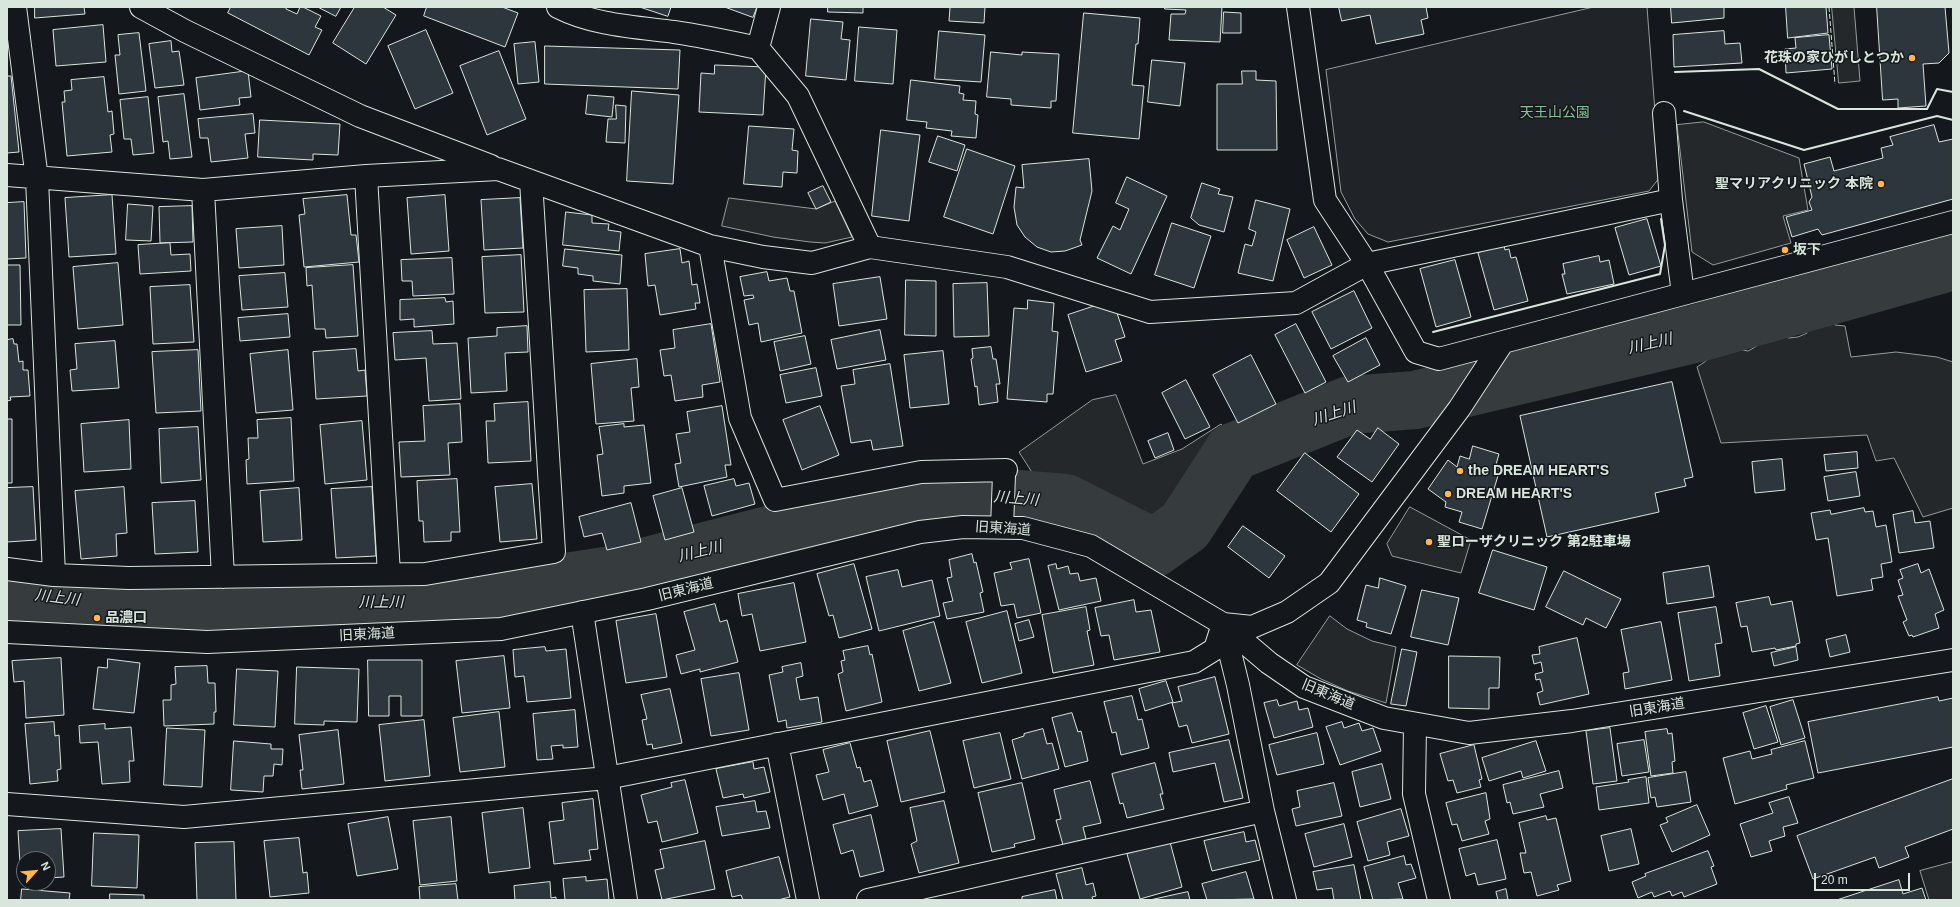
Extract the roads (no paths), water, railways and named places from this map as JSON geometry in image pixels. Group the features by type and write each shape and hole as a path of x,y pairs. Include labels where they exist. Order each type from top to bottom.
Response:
{"street":[{"path":"15,7 37,179 54,575"},
{"path":"141,7 185,31 360,116 498,169 710,246 763,257 812,263 870,247 1007,267 1150,312 1296,303 1367,264 1671,200"},
{"path":"558,7 574,15 615,24 676,32 758,48 798,96 870,247"},
{"path":"758,48 769,7"},
{"path":"1298,7 1325,200 1367,264 1416,352 1439,359 1499,348 1682,294 1953,222"},
{"path":"1664,113 1671,200 1682,294"},
{"path":"7,175 37,179 203,190 366,176 498,169"},
{"path":"366,176 390,574"},
{"path":"7,569 54,575 129,578 425,574 554,552 531,181"},
{"path":"203,190 223,577"},
{"path":"710,246 740,418 775,500 921,472 1005,472 1002,519"},
{"path":"1223,624 1252,627 1287,612 1328,583 1459,409 1499,348"},
{"name":"旧東海道","path":"7,632 207,642 501,629 647,599 920,532 963,527 1002,519 1023,528 1090,546 1223,624 1269,663 1304,687 1384,718 1469,733 1532,727 1953,660"},
{"path":"582,612 626,900"},
{"path":"7,804 184,817 607,778 1194,662 1215,649 1223,624"},
{"path":"1223,624 1238,685 1263,811 1285,900"},
{"path":"1415,724 1414,794 1439,900"},
{"path":"777,744 808,900"},
{"path":"868,900 1263,811"}],"waterway":[{"name":"川上川","path":"7,592 107,604 428,603 612,575 936,492 1065,503 1154,548 1185,526 1233,452 1350,405 1415,400 1698,333 1953,261"},
{"path":"591,579 593,586"}],"place":[{"name":"花珠の家ひがしとつか","path":"1912,58"},
{"name":"聖マリアクリニック 本院","path":"1881,184"},
{"name":"坂下","path":"1785,250"},
{"name":"the DREAM HEART'S","path":"1460,471"},
{"name":"DREAM HEART'S","path":"1448,494"},
{"name":"聖ローザクリニック 第2駐車場","path":"1429,542"},
{"name":"品濃口","path":"97,618"}],"park label":[{"name":"天王山公園","path":"1555,113"}]}
